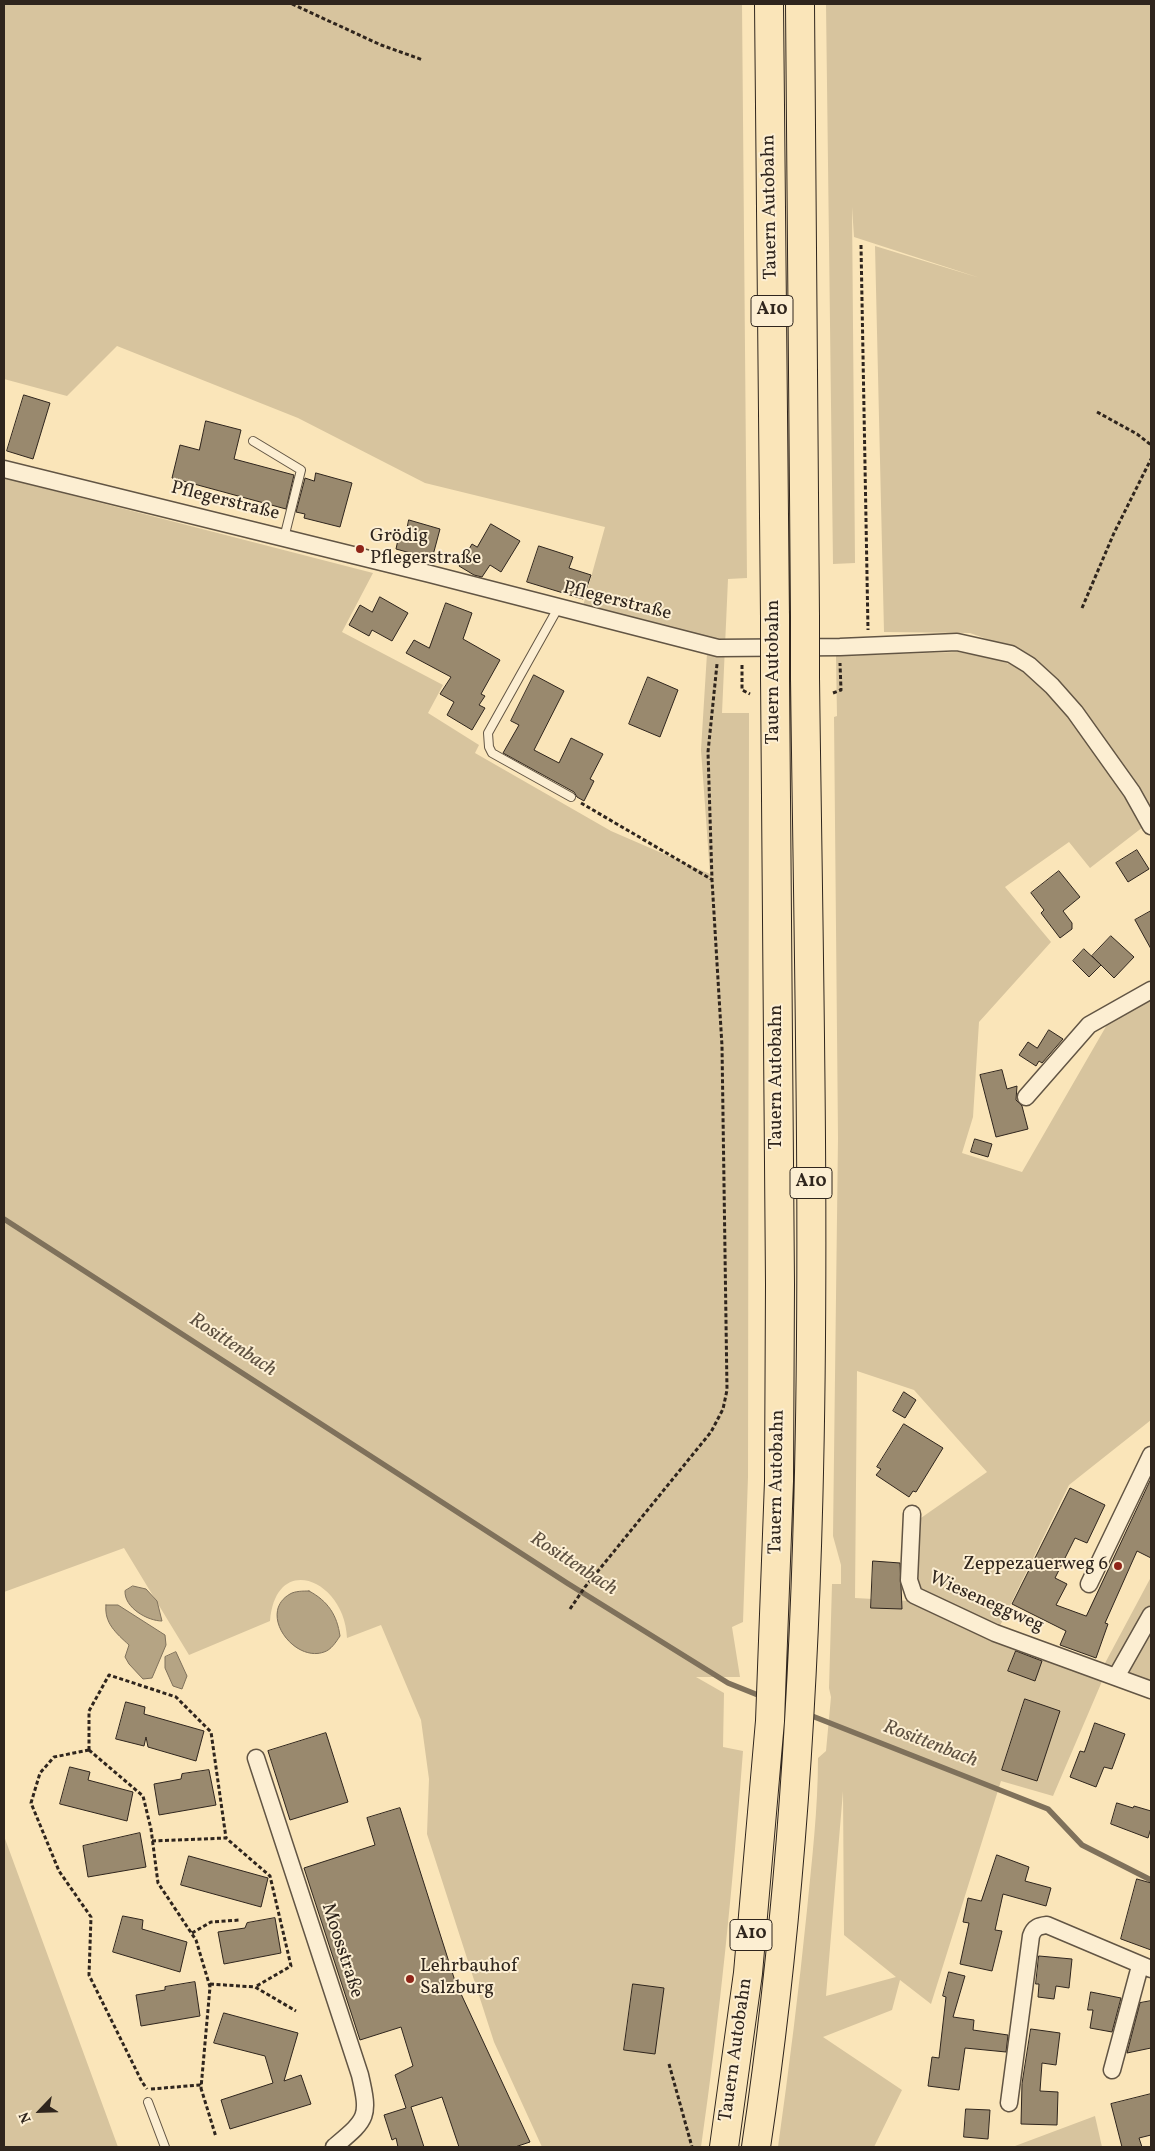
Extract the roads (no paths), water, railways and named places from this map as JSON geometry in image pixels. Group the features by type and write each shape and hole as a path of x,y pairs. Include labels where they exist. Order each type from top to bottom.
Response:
{"highway":[{"name":"Tauern Autobahn","path":"724,2147 748,1973 770,1721 779,1481 780,1274 769,4"},
{"name":"Tauern Autobahn","path":"756,2147 779,1972 800,1733 810,1485 812,1287 800,4"}],"street":[{"name":"Pflegerstraße","path":"4,469 430,574 718,648 840,647 957,642 1011,654 1029,665 1052,686 1075,712 1132,792 1151,826"},
{"path":"1026,1097 1088,1025 1151,990"},
{"path":"1089,1584 1151,1455"},
{"name":"Wieseneggweg","path":"912,1514 909,1580 914,1595 995,1633 1151,1690"},
{"path":"1116,1677 1151,1615"},
{"name":"Moosstraße","path":"256,1758 360,2075 367,2106 359,2126 334,2147"},
{"path":"1009,2103 1031,1936 1038,1926 1047,1925 1146,1967 1112,2070"}],"lane":[{"path":"252,441 301,470 284,538"},
{"path":"558,608 488,733 489,747 492,753 571,797"},
{"path":"148,2102 165,2147"}],"waterway":[{"name":"Rosittenbach","path":"4,1219 567,1583 728,1683 763,1697"},
{"name":"Rosittenbach","path":"807,1714 1048,1809 1082,1845 1151,1880"}],"place":[{"name":"Grödig Pflegerstraße","path":"360,549"},
{"name":"Zeppezauerweg 6","path":"1118,1566"},
{"name":"Lehrbauhof Salzburg","path":"410,1979"}]}
